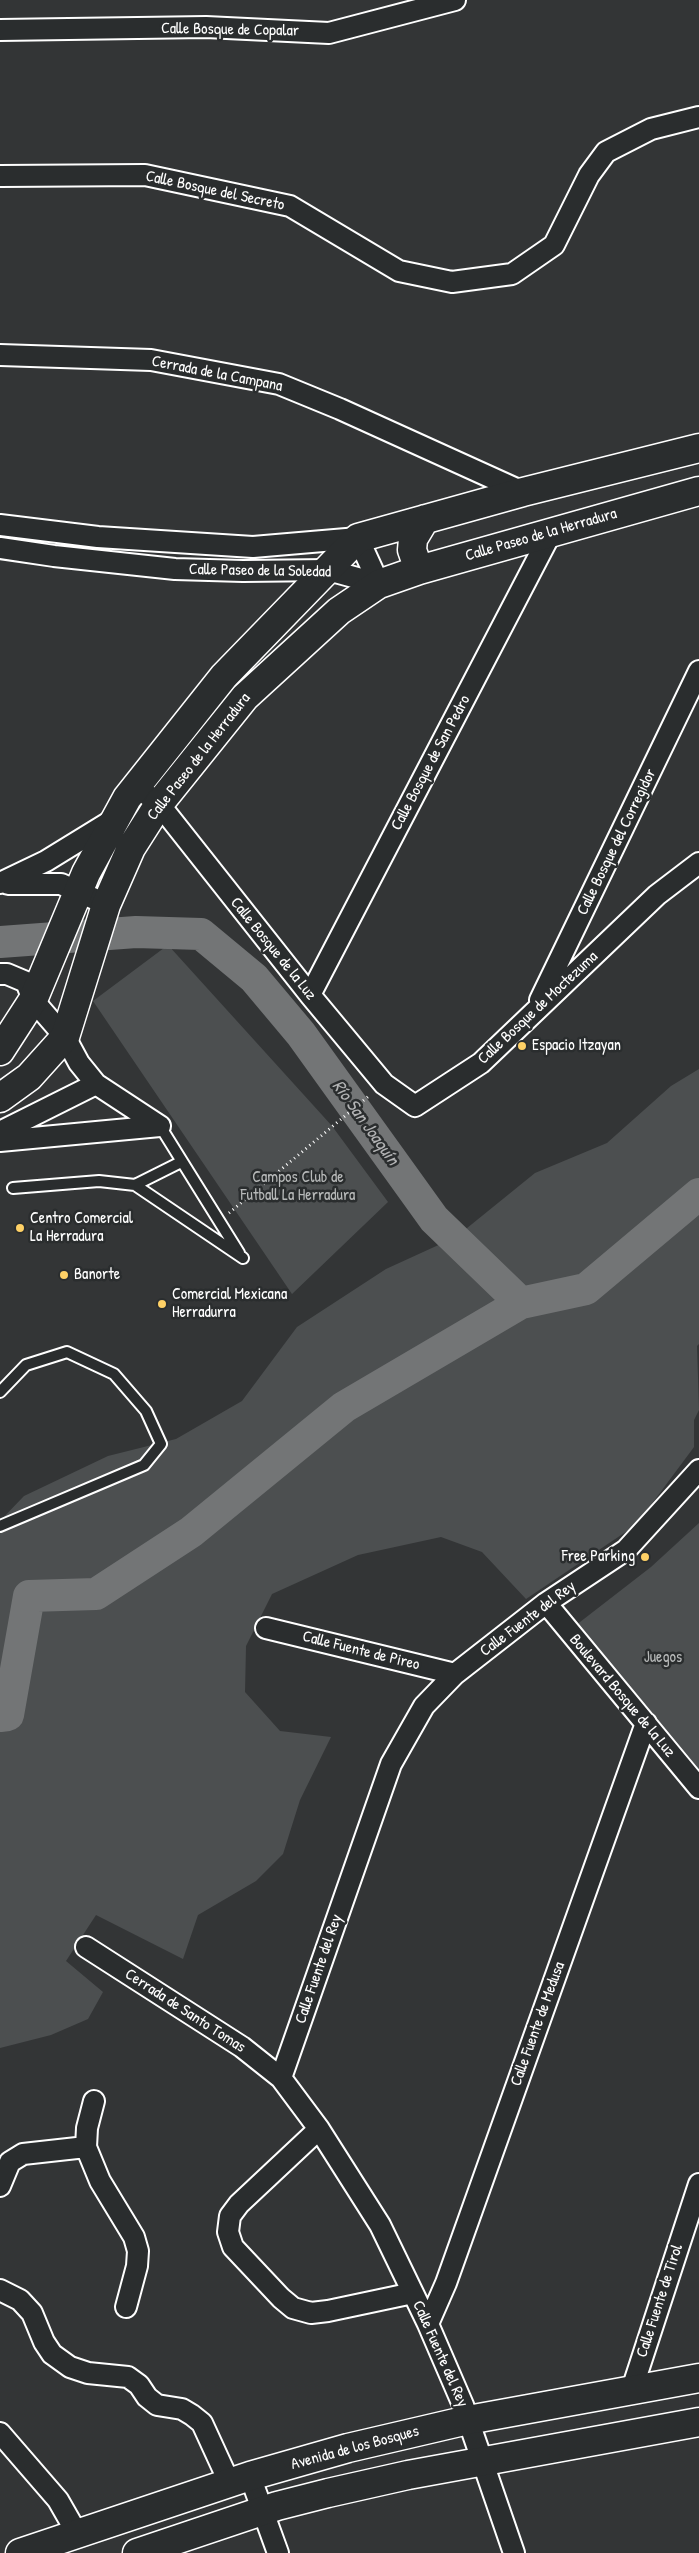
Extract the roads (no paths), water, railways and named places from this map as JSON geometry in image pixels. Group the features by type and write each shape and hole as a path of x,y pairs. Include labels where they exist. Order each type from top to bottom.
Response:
{"main road":[{"path":"358,538 523,492 699,448"},
{"name":"Calle Paseo de la Herradura","path":"0,1098 29,1077 65,1037 106,905 130,848 159,804 245,696 339,611 379,584 419,570 699,491"},
{"path":"419,570 412,550 413,540 425,519"},
{"name":"Calle Paseo de la Herradura","path":"0,1051 33,999 78,892 116,818 136,786 224,676 358,538"},
{"name":"Avenida de los Bosques","path":"20,2553 240,2480 348,2448 468,2420 699,2378"},
{"path":"137,2553 181,2546 263,2511 408,2475 699,2422"}],"street":[{"name":"Calle Bosque de Copalar","path":"0,30 206,27 329,33 455,0"},
{"name":"Calle Bosque del Secreto","path":"0,176 145,175 290,206 399,271 452,282 512,274 554,245 589,175 606,152 651,129 699,117"},
{"name":"Cerrada de la Campana","path":"0,355 151,360 279,384 523,492"},
{"name":"Calle Paseo de la Soledad","path":"0,526 98,538 253,547 358,538"},
{"name":"Calle Bosque de San Pedro","path":"310,995 552,531"},
{"path":"358,538 379,584"},
{"name":"Calle Paseo de la Soledad","path":"0,548 174,570 328,570 379,584"},
{"name":"Calle Bosque del Corregidor","path":"534,1012 699,671"},
{"name":"Calle Bosque de la Luz","path":"136,786 159,804 310,995 384,1084 415,1106"},
{"name":"Calle Paseo de la Herradura","path":"0,884 46,861 116,818"},
{"name":"Calle Bosque de Moctezuma","path":"415,1106 481,1063 658,895 699,862"},
{"path":"0,884 52,882 61,884 106,905"},
{"path":"0,974 7,974 26,982 33,999 65,1037 79,1063 96,1084 160,1126"},
{"path":"0,1132 96,1084"},
{"path":"0,1141 160,1126"},
{"name":"Calle Fuente del Rey","path":"514,2553 463,2405 428,2324 380,2225 319,2129 281,2078 391,1764 424,1706 455,1674 546,1603 626,1550 697,1478"},
{"name":"Boulevard Bosque de la Luz","path":"546,1603 699,1788"},
{"name":"Calle Fuente de Pireo","path":"266,1628 455,1674"},
{"name":"Calle Fuente de Medusa","path":"428,2324 453,2264 646,1723"},
{"name":"Cerrada de Santo Tomas","path":"86,1947 242,2047 281,2078"},
{"path":"94,2100 87,2128 86,2147 100,2180 134,2236 138,2251 137,2266 126,2307"},
{"path":"319,2129 239,2204 230,2216 228,2232 233,2247 281,2298 294,2308 311,2313 328,2312 413,2293"},
{"path":"0,2186 10,2162 23,2154 86,2147"},
{"name":"Calle Fuente de Tirol","path":"632,2390 699,2184"},
{"path":"0,2290 20,2300 32,2313 44,2342 52,2354 70,2367 88,2373 128,2377 139,2385 147,2397 157,2405 182,2410 202,2423 263,2511 278,2553"},
{"path":"0,2433 58,2500 78,2535"}],"lane":[{"path":"13,1188 99,1181 135,1185 243,1258 160,1126"},
{"path":"135,1185 181,1162"},
{"path":"0,1392 26,1365 67,1352 114,1374 146,1410 162,1444 144,1466 0,1526"}],"waterway":[{"name":"Río San Joaquín","path":"0,942 136,932 201,934 254,978 301,1034 434,1219 521,1303"},
{"path":"0,1716 8,1715 29,1596 96,1594 191,1532 344,1407 521,1303 586,1289 699,1194"}],"place":[{"name":"Espacio Itzayan","path":"522,1046"},
{"name":"Centro Comercial La Herradura","path":"20,1228"},
{"name":"Banorte","path":"64,1275"},
{"name":"Comercial Mexicana Herradurra","path":"162,1304"},
{"name":"Free Parking","path":"645,1557"}],"park label":[{"name":"Campos Club de Futball La Herradura","path":"298,1187"},
{"name":"Juegos","path":"663,1658"}]}
